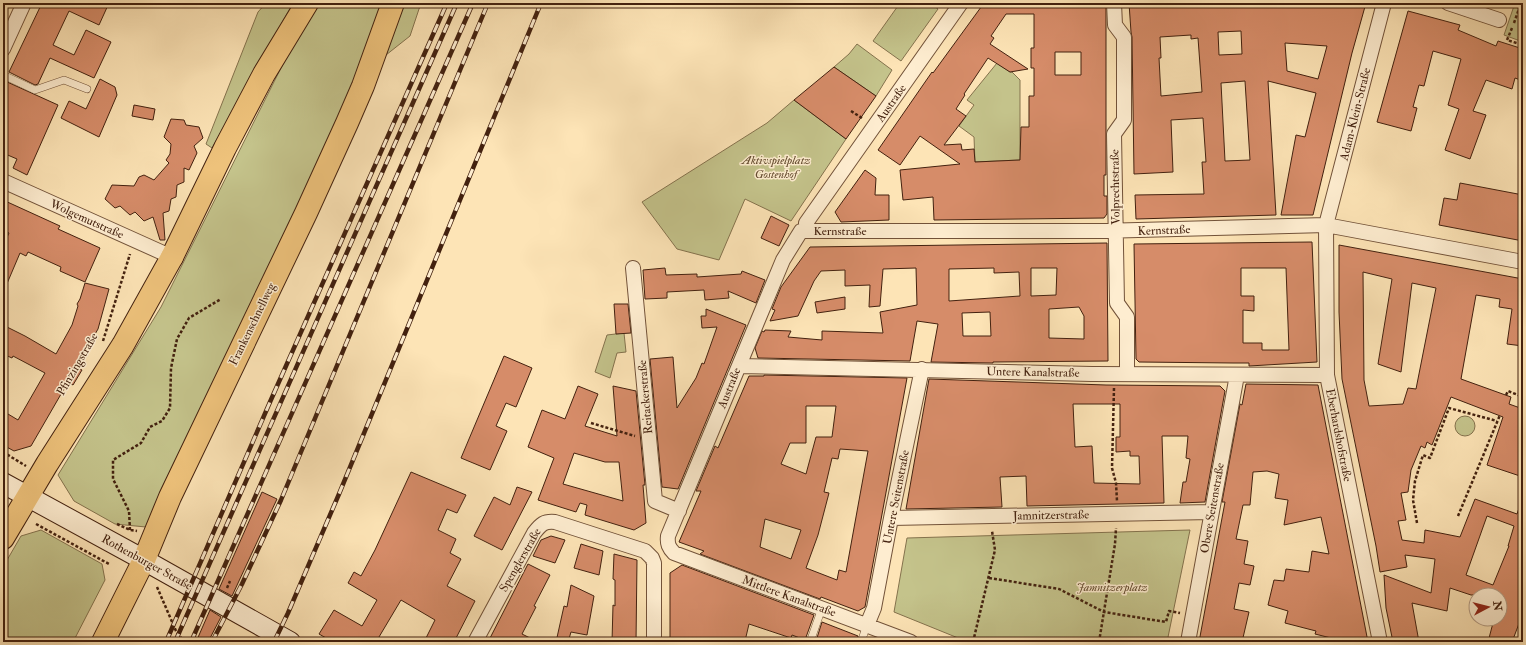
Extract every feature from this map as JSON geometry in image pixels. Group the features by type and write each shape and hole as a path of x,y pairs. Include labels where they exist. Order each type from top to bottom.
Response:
{"main road":[{"path":"4,535 127,339 172,257 264,74 307,3"},
{"name":"Frankenschnellweg","path":"103,642 144,560 170,497 306,213 347,123 363,86 393,3"},
{"name":"Rothenburger Straße","path":"3,483 27,498 144,560 290,642"}],"street":[{"path":"3,49 24,3"},
{"name":"Austraße","path":"669,548 667,542 668,536 783,260 804,227 961,3"},
{"name":"Volprechtstraße","path":"1114,3 1115,25 1124,37 1124,120 1114,134 1117,303 1127,317 1121,374"},
{"name":"Adam-Klein-Straße","path":"1326,225 1384,3"},
{"path":"1448,3 1499,20"},
{"name":"Wolgemutstraße","path":"3,181 172,257"},
{"name":"Kernstraße","path":"804,227 1116,231 1326,225 1523,262"},
{"name":"Eberhardshofstraße","path":"1326,225 1327,375 1380,642"},
{"name":"Reitackerstraße","path":"633,268 654,501 679,511"},
{"name":"Untere Kanalstraße","path":"739,366 1121,374 1327,375"},
{"name":"Untere Seitenstraße","path":"867,625 874,608 922,369"},
{"name":"Obere Seitenstraße","path":"1188,642 1237,375"},
{"name":"Jamnitzerstraße","path":"891,518 1211,512"},
{"name":"Spenglerstraße","path":"475,642 534,533 542,523 548,521 645,551 652,558 654,563 654,642"},
{"name":"Mittlere Kanalstraße","path":"669,548 674,553 911,642"}],"lane":[{"path":"3,75 35,90 64,80 87,89"},
{"path":"810,642 822,608"},
{"path":"861,642 867,625"}],"path":[{"path":"1507,40 1523,45"},
{"name":"Pfinzingstraße","path":"102,343 134,240"},
{"path":"130,530 130,511 114,479 113,460 141,443 150,427 162,421 170,408 171,368 177,339 189,318 221,299"},
{"path":"1099,642 1115,544 1117,514 1116,483 1112,468 1121,374"},
{"path":"1506,395 1508,391 1523,397"},
{"path":"1417,523 1413,500 1415,481 1423,455 1430,458 1449,408 1497,421"},
{"path":"1458,516 1500,415"},
{"path":"591,423 638,437 648,436"},
{"path":"3,452 25,467 29,460"},
{"path":"973,642 995,550 990,516"},
{"path":"36,524 109,564"},
{"path":"989,578 1059,590 1104,612 1166,622 1169,611 1192,615"},
{"path":"227,588 230,581"},
{"path":"157,587 176,631 184,642"}],"green space":[{"path":"266,3 293,3 212,148 206,144 258,12"},
{"path":"316,3 385,3 353,88 146,527 115,524 74,501 58,475 161,307 294,42"},
{"path":"400,3 421,3 410,36 386,55 387,43"},
{"path":"900,3 930,3 938,9 901,61 873,41"},
{"path":"1515,3 1523,3 1523,42 1504,35"},
{"path":"857,44 892,70 876,96 834,67 849,54"},
{"path":"997,63 1012,72 1020,80 1020,160 975,162 974,137 959,126 974,105 967,100"},
{"name":"Aktivspielplatz Gostenhof","path":"794,100 846,139 791,221 745,199 719,260 677,249 642,202 767,123"},
{"path":"624,333 626,352 617,353 610,378 595,372 607,335"},
{"path":"1465,416 1472,419 1475,426 1472,433 1465,436 1458,433 1455,426 1458,419"},
{"path":"41,530 102,564 105,580 73,642 3,642 3,567 21,536"},
{"name":"Jamnitzerplatz","path":"1190,530 1167,642 968,642 894,612 907,538"}],"building":[{"path":"42,3 109,3 99,25 69,11 53,45 74,55 86,30 111,42 94,78 50,58 38,84 35,85 9,72"},
{"path":"984,3 1106,3 1106,175 1104,175 1104,196 1107,196 1107,214 1104,218 934,220 933,197 903,200 900,170 960,164 920,136 900,165 878,150 932,72 933,73","holes":["1006,14 1034,14 1034,48 1031,48 1031,68 1034,68 1034,96 1029,96 1029,127 1021,127 1020,160 975,162 974,149 962,150 961,144 944,145 966,116 956,109 988,58 1010,72 1028,69 990,44 994,38 991,36","1055,52 1081,52 1081,75 1055,75"]},
{"path":"1129,3 1366,3 1352,53 1313,215 1281,215 1296,135 1305,137 1316,93 1268,81 1276,215 1136,219 1135,195 1204,194 1202,162 1206,162 1203,118 1171,120 1173,172 1134,174","holes":["1241,31 1242,54 1219,55 1218,32","1191,35 1191,39 1198,38 1202,92 1161,96 1159,58 1161,58 1160,37","1285,43 1327,46 1318,79 1287,71","1245,81 1250,160 1225,161 1221,83"]},
{"path":"1408,11 1460,25 1458,30 1496,46 1498,41 1523,49 1523,81 1515,78 1512,89 1486,80 1473,111 1486,115 1470,159 1445,150 1459,109 1448,105 1461,59 1433,51 1424,86 1419,85 1413,107 1417,108 1411,131 1377,122"},
{"path":"834,67 876,96 846,139 794,100"},
{"path":"100,79 115,87 117,95 99,137 61,118 69,101 86,109"},
{"path":"5,81 58,105 27,175 13,168 17,159 3,153 3,85"},
{"path":"134,105 155,109 153,120 132,116"},
{"path":"171,119 184,120 186,125 199,127 203,138 194,146 197,153 189,170 184,168 184,182 177,185 176,197 171,199 169,211 163,213 165,240 160,240 153,217 144,221 135,212 130,215 120,206 115,208 105,199 112,185 134,186 139,177 144,175 154,180 169,163 166,160 170,154 171,144 164,137"},
{"path":"865,170 876,178 875,195 889,195 889,220 841,222 835,212"},
{"path":"1460,183 1523,195 1523,241 1439,225 1444,198 1457,200"},
{"path":"3,200 60,226 58,229 100,248 85,282 60,271 61,267 28,252 26,256 20,253 3,293 3,246 9,233 3,230"},
{"path":"771,216 789,225 779,246 761,238"},
{"path":"1312,242 1317,362 1249,366 1249,363 1139,362 1136,359 1134,244","holes":["1241,268 1286,268 1289,350 1262,350 1262,343 1243,343 1243,310 1254,311 1254,296 1241,296"]},
{"path":"1107,243 1108,361 993,363 931,362 938,324 917,321 910,361 758,358 755,348 762,331 764,332 765,330 791,331 788,337 822,340 822,331 883,333 880,312 917,305 916,268 883,269 880,306 869,307 870,285 845,286 845,270 821,271 814,281 798,316 770,321 775,310 772,309 781,287 810,247","holes":["994,268 994,273 1019,272 1020,296 949,301 949,269","1031,268 1057,268 1056,295 1031,296","1079,307 1084,316 1084,339 1049,338 1049,309","990,312 991,336 963,336 962,313"]},
{"path":"1339,245 1523,279 1523,346 1507,344 1512,309 1499,307 1500,299 1476,295 1461,379 1511,397 1509,404 1523,409 1523,477 1487,465 1503,417 1451,397 1432,445 1427,442 1425,448 1421,446 1411,470 1408,492 1401,493 1406,520 1398,521 1402,540 1424,543 1425,530 1460,537 1475,499 1517,514 1520,505 1523,506 1523,613 1512,642 1488,642 1492,627 1508,627 1508,587 1468,587 1468,594 1450,588 1447,611 1412,603 1419,642 1393,642 1386,608 1384,575 1431,593 1435,559 1405,555 1407,567 1380,572 1342,379 1339,312","holes":["1363,272 1392,279 1378,364 1401,372 1412,283 1436,288 1416,389 1408,388 1403,404 1369,406 1364,380","1487,516 1514,526 1509,546 1493,585 1466,575"]},
{"path":"665,268 666,275 697,274 697,277 741,274 742,271 765,280 756,303 728,291 729,298 705,300 704,290 667,292 667,298 645,299 643,270"},
{"path":"85,283 109,289 98,329 76,367 82,370 73,385 68,382 31,446 14,451 3,445 3,411 18,420 45,373 13,356 12,358 3,354 3,325 56,354 72,325 78,306 77,304"},
{"path":"845,297 845,309 817,313 815,302"},
{"path":"614,304 628,304 631,333 616,334"},
{"path":"706,309 746,325 678,489 662,487 650,359 673,357 677,408 696,378 702,363 704,364 717,327 702,328 701,316 706,316"},
{"path":"504,356 532,368 516,407 506,403 496,426 507,431 490,470 461,458"},
{"path":"749,376 907,378 865,607 858,611 821,597 820,599 700,554 704,551 679,542 701,491 696,491 715,446 718,448","holes":["806,406 836,406 832,437 816,437 806,474 781,464 790,443 806,443","840,449 868,451 846,572 839,570 837,580 806,568 818,535 829,493 824,492 832,458 838,459","765,519 801,530 791,559 760,547"]},
{"path":"929,379 1106,385 1220,386 1225,391 1205,502 1180,503 1183,482 1186,482 1190,459 1186,458 1188,436 1162,436 1164,503 1027,506 1026,476 1000,477 1002,507 906,509","holes":["1073,404 1120,404 1120,437 1116,437 1116,452 1130,451 1130,456 1139,456 1140,484 1094,483 1092,446 1075,447"]},
{"path":"1246,384 1318,385 1368,642 1340,642 1339,640 1315,634 1316,631 1285,623 1288,611 1268,605 1274,580 1284,581 1286,569 1309,572 1312,551 1329,554 1321,517 1284,525 1288,500 1275,498 1279,474 1267,471 1253,472 1250,505 1243,505 1236,539 1248,541 1244,564 1254,566 1250,585 1239,583 1234,609 1249,612 1242,642 1199,642 1225,502 1222,502 1240,404 1242,405"},
{"path":"578,386 598,394 585,426 617,436 613,386 636,391 645,485 643,485 646,523 634,530 585,515 587,505 580,503 576,512 538,500 554,458 528,447 542,410 565,419","holes":["574,453 605,462 619,462 623,501 563,484"]},
{"path":"411,472 466,495 457,513 447,509 438,530 456,539 450,553 461,559 447,586 475,601 454,642 424,642 435,620 401,600 376,642 333,642 319,634 334,610 362,626 377,600 348,583 354,572 361,576 375,550"},
{"path":"517,487 532,492 502,550 474,536 494,497 510,505"},
{"path":"262,492 277,499 232,596 219,589"},
{"path":"551,536 565,540 555,563 533,556 541,540"},
{"path":"581,544 603,551 599,575 574,568"},
{"path":"614,554 637,560 636,642 612,642 613,605 615,606 615,580 613,579"},
{"path":"528,564 550,575 522,634 538,642 488,642"},
{"path":"682,565 814,615 805,640 792,635 791,638 749,624 745,641 726,638 725,642 670,642 670,573"},
{"path":"571,585 594,596 587,635 571,632 568,642 556,642 564,606 567,607"},
{"path":"210,610 221,617 208,642 196,642"},
{"path":"822,622 858,636 856,642 816,641"}],"railway":[{"path":"166,642 270,402 447,3"},
{"path":"175,642 457,3"},
{"path":"191,642 473,3"},
{"path":"212,642 242,584 281,500 488,3"},
{"path":"274,642 339,494 541,3"}]}
